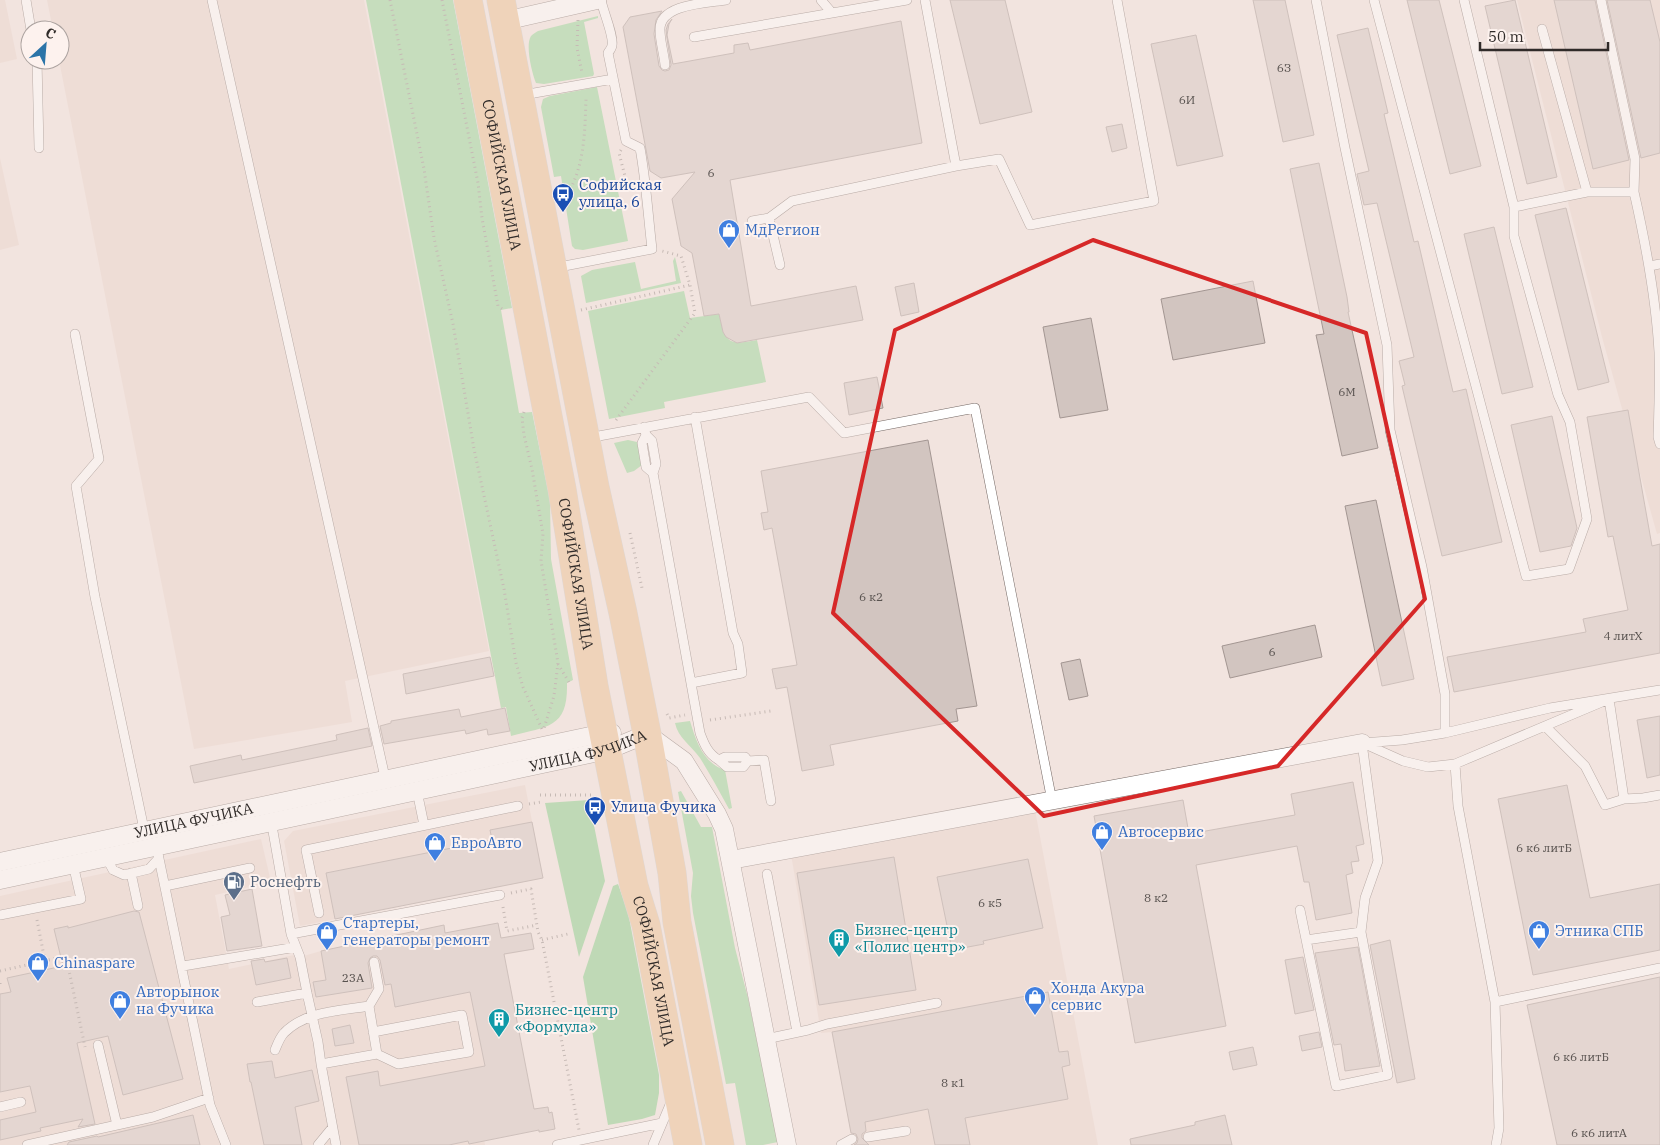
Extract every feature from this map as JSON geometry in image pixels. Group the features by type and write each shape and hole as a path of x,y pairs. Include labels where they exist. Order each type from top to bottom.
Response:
{"main road":[{"name":"СОФИЙСКАЯ УЛИЦА","path":"468,0 562,488 594,686 634,886 646,925 688,1145"},
{"name":"СОФИЙСКАЯ УЛИЦА","path":"503,10 554,268 596,436 623,613 672,873 677,922 720,1145"}],"street":[{"path":"503,10 549,5 574,6 597,0"},
{"name":"УЛИЦА ФУЧИКА","path":"0,862 386,780 647,734"},
{"path":"647,734 684,761 697,779 724,829 787,1145"},
{"name":"УЛИЦА ФУЧИКА","path":"0,880 106,857 155,851 271,822 417,791 606,742"},
{"path":"731,860 1362,743"}],"lane":[{"path":"26,0 30,20"},
{"path":"212,0 389,797"},
{"path":"554,268 652,249 645,194 646,181 640,148 626,141 608,53 612,45 601,0"},
{"path":"665,65 660,28 662,19 678,9 726,0"},
{"path":"820,0 832,13"},
{"path":"694,37 907,0"},
{"path":"925,0 956,166"},
{"path":"752,221 769,218 792,201 956,166 1000,159 1030,225 1154,201 1117,0"},
{"path":"1316,0 1387,345 1390,430 1422,567 1445,694 1445,733"},
{"path":"1374,0 1526,576 1569,568 1587,519 1570,422 1558,395 1514,236 1514,207 1464,0"},
{"path":"1601,0 1635,158 1634,192 1650,266 1659,352 1658,437 1660,444"},
{"path":"1542,28 1587,192"},
{"path":"37,70 39,148"},
{"path":"520,95 614,79"},
{"path":"1514,207 1587,192 1634,192"},
{"path":"769,218 780,266"},
{"path":"1650,266 1660,264"},
{"path":"75,334 99,460 76,486 95,597 149,830 165,886 209,1098 225,1145"},
{"path":"596,436 645,431 695,418 809,397 844,433 975,408 1052,801"},
{"path":"691,683 742,673 738,644 733,633 695,418"},
{"path":"645,431 642,443 646,467 652,473 696,715 704,744 714,757 719,760 725,757 744,757 748,761 764,760 771,801"},
{"path":"1362,743 1402,740 1445,733 1550,708 1660,690"},
{"path":"1362,743 1403,761 1428,767 1455,764 1609,699"},
{"path":"1609,699 1624,799"},
{"path":"1545,726 1585,766 1606,805 1624,799 1660,795"},
{"path":"1300,910 1336,1086 1388,1075 1361,932 1365,898 1378,861 1362,743"},
{"path":"1455,764 1458,806 1495,1002 1499,1128 1496,1145"},
{"path":"417,791 424,826"},
{"path":"268,805 291,934 300,957 306,993 318,1042 336,1145"},
{"path":"319,913 306,850 518,806"},
{"path":"106,857 113,870 124,875 149,869 155,851"},
{"path":"0,915 80,899 73,864"},
{"path":"165,886 250,868"},
{"path":"131,873 138,906"},
{"path":"767,874 797,1032"},
{"path":"291,934 500,894"},
{"path":"1306,940 1361,932"},
{"path":"183,966 296,947"},
{"path":"374,962 379,990 369,1006 377,1054"},
{"path":"1495,1002 1660,968"},
{"path":"257,1002 306,993"},
{"path":"766,1039 827,1024 937,1003"},
{"path":"275,1050 283,1034 299,1021 312,1016 369,1006"},
{"path":"321,1064 377,1054 398,1064 469,1052 462,1015 374,1032"},
{"path":"98,1045 118,1125"},
{"path":"653,1145 678,1088"},
{"path":"27,1145 50,1142 153,1117 209,1098"},
{"path":"0,1107 21,1102"},
{"path":"557,1145 662,1124"},
{"path":"318,1145 332,1128"},
{"path":"868,1137 906,1131"},
{"path":"841,1145 852,1139"}],"path":[{"path":"390,0 424,169 434,238 453,324 474,449 504,590 516,662 523,687 543,732 554,696 558,664 541,561 543,534 524,434 522,418 525,412"},
{"path":"442,0 478,184 482,218 498,306 506,311"},
{"path":"574,6 579,22 577,48 583,78"},
{"path":"566,195 575,176 582,151 586,95"},
{"path":"626,141 619,153 628,184 646,181"},
{"path":"596,436 696,313 681,256 652,249"},
{"path":"581,310 690,285"},
{"path":"628,527 642,590"},
{"path":"558,664 574,690"},
{"path":"666,712 669,718 689,714 696,715 706,721 771,711"},
{"path":"540,795 597,795"},
{"path":"537,925 507,931 500,894 531,889 581,1140"},
{"path":"34,908 45,961"},
{"path":"542,940 568,934"},
{"path":"0,971 66,956 85,1048 98,1045"}],"highlighted area":[{"path":"1093,240 1366,333 1425,599 1278,766 1044,816 833,613 895,330"}],"shaded area":[{"path":"0,0 5,0 17,59 0,63"},
{"path":"47,0 364,0 489,651 345,681 352,722 194,749 61,70 70,70 70,20 51,20"},
{"path":"1517,0 1660,0 1660,533 1657,534 1602,337"},
{"path":"0,158 19,245 0,250"},
{"path":"525,785 543,878 300,926 284,841 293,831"},
{"path":"1035,810 1098,1145 853,1145 832,1032 821,1033 791,854"},
{"path":"261,839 271,882 215,895 229,969 294,955 300,957 444,925 448,947 461,945 459,930 498,923 501,938 531,933 534,949 504,955 484,1138 485,1145 0,1145 0,896"}],"green space":[{"path":"366,0 453,0 512,308 501,310 519,413 532,412 550,500 551,559 573,680 567,683 564,709 554,723 546,727 511,736 506,707 501,708"},
{"path":"598,16 598,18 584,22 593,76 544,84 536,83 529,52 531,36 538,31"},
{"path":"597,87 628,241 583,250 575,249 572,246 561,176 554,177 541,107 543,99 550,96"},
{"path":"675,257 681,283 586,303 581,276 592,270 635,262 641,289 676,281 673,261"},
{"path":"684,291 690,318 719,314 729,340 747,342 757,340 766,382 664,402 665,408 609,419 588,311"},
{"path":"628,440 637,442 640,447 642,465 634,471 627,473 614,443"},
{"path":"690,721 701,750 706,757 717,767 725,770 732,808 729,809 700,758 682,737 675,723"},
{"path":"681,791 701,827 712,827 735,948 748,998 778,1142 763,1145 746,1145 735,1083 726,1084 693,913 691,896 693,873 678,792"},
{"path":"589,800 605,881 579,957 545,803"},
{"path":"618,884 628,912 659,1075 659,1093 655,1115 608,1125 583,977 613,886"}],"building":[{"path":"950,0 1005,0 1032,112 980,124"},
{"path":"1253,0 1285,0 1314,135 1283,142"},
{"path":"1407,0 1439,0 1481,166 1450,174"},
{"path":"1515,0 1557,177 1527,184 1485,6"},
{"path":"1554,0 1595,0 1629,160 1593,169"},
{"path":"1607,0 1650,0 1660,42 1660,153 1641,158"},
{"path":"662,11 656,20 654,34 659,66 665,71 669,70 671,65 666,30 672,19 667,35 673,64 734,53 734,45 748,43 750,50 901,21 922,143 730,180 751,306 856,286 863,320 737,343 726,337 719,314 704,316 692,253 681,246 672,199 695,172 661,178 650,171 623,27 630,17"},
{"path":"1368,28 1388,113 1384,114 1414,242 1418,241 1453,392 1466,389 1502,542 1442,556 1402,386 1405,385 1399,361 1414,357 1377,203 1364,205 1357,174 1369,171 1337,35"},
{"path":"1196,35 1223,156 1177,166 1151,44"},
{"path":"1122,124 1127,148 1112,152 1106,127"},
{"path":"1319,163 1347,297 1348,312 1378,448 1342,456 1316,335 1324,334 1290,169"},
{"path":"1566,208 1609,382 1578,390 1535,215"},
{"path":"1494,227 1533,387 1502,394 1464,234"},
{"path":"1253,281 1265,343 1173,360 1161,299"},
{"path":"914,283 919,312 901,316 895,287"},
{"path":"1091,318 1108,410 1060,418 1043,327"},
{"path":"877,377 883,408 849,415 844,383"},
{"path":"1628,410 1652,546 1660,544 1660,653 1454,692 1447,657 1586,632 1583,619 1628,610 1613,536 1608,537 1587,417"},
{"path":"1552,416 1577,528 1571,546 1540,552 1511,425"},
{"path":"928,440 977,706 956,709 958,721 830,745 834,765 802,771 787,687 776,689 772,669 797,665 772,528 764,530 761,513 768,512 761,471"},
{"path":"1376,500 1414,679 1382,686 1345,506"},
{"path":"1315,625 1322,657 1230,678 1222,646"},
{"path":"490,657 494,676 406,694 403,674"},
{"path":"1080,659 1088,696 1069,700 1061,663"},
{"path":"505,708 510,731 488,735 487,729 466,734 465,730 384,744 380,726 391,723 391,721 459,709 461,717"},
{"path":"1660,716 1660,775 1647,778 1637,720"},
{"path":"368,728 372,746 194,783 190,766 241,755 242,760 337,740 336,735"},
{"path":"1353,782 1364,844 1356,846 1359,861 1351,862 1353,873 1346,875 1352,913 1316,920 1309,882 1304,882 1297,846 1196,865 1226,1026 1135,1043 1094,816 1183,800 1189,834 1295,815 1291,794"},
{"path":"1567,785 1590,898 1660,884 1660,950 1533,975 1498,799"},
{"path":"532,822 543,878 335,919 326,873 492,840 490,830"},
{"name":"Бизнес-центр «Полис центр»","path":"894,857 916,990 819,1005 797,873"},
{"path":"1028,859 1043,928 983,941 984,944 952,950 937,877"},
{"path":"252,889 262,946 227,951 221,917 230,915 225,895"},
{"path":"134,911 139,912 183,1079 123,1095 108,1036 77,1043 95,1124 78,1127 83,1119 40,1128 41,1131 0,1140 0,1120 36,1112 30,1086 0,1092 0,994 11,992 7,978 63,966 54,929 68,926 68,928"},
{"name":"Бизнес-центр «Формула»","path":"498,923 501,938 531,933 534,949 504,954 534,1109 548,1107 549,1113 552,1112 555,1129 539,1132 539,1130 469,1144 468,1141 449,1145 359,1145 346,1077 378,1071 380,1086 485,1066 470,992 395,1007 391,984 385,985 380,960 377,956 373,956 368,963 372,988 316,997 313,982 326,980 321,951 444,925 445,933"},
{"path":"1390,940 1415,1079 1397,1083 1370,945"},
{"path":"1358,947 1380,1066 1345,1071 1341,1044 1334,1045 1315,953"},
{"path":"1303,957 1314,1010 1295,1014 1285,960"},
{"path":"287,958 291,978 256,985 251,961 264,959 265,962"},
{"path":"1660,977 1660,1145 1557,1145 1527,1005"},
{"path":"1048,992 1059,1052 1068,1051 1070,1065 1062,1067 1068,1099 965,1118 970,1145 935,1145 928,1109 865,1122 866,1131 862,1134 862,1138 869,1145 854,1145 858,1139 856,1134 851,1133 832,1032"},
{"path":"350,1025 354,1043 335,1046 332,1029"},
{"path":"1319,1032 1322,1047 1302,1051 1299,1036"},
{"path":"1253,1047 1257,1065 1233,1070 1229,1052"},
{"path":"272,1061 275,1078 312,1070 319,1101 295,1107 302,1145 264,1145 247,1064"},
{"path":"193,1115 200,1145 67,1145 69,1142"},
{"path":"1225,1115 1232,1145 1131,1145 1130,1139 1195,1125 1195,1122"}],"place":[{"name":"Софийская улица, 6","path":"563,213"},
{"name":"МдРегион","path":"729,249"},
{"name":"Улица Фучика","path":"595,826"},
{"name":"Автосервис","path":"1102,851"},
{"name":"ЕвроАвто","path":"435,862"},
{"name":"Роснефть","path":"234,901"},
{"name":"Этника СПБ","path":"1539,950"},
{"name":"Стартеры, генераторы ремонт","path":"327,951"},
{"name":"Бизнес-центр «Полис центр»","path":"839,958"},
{"name":"Chinaspare","path":"38,982"},
{"name":"Хонда Акура сервис","path":"1035,1016"},
{"name":"Авторынок на Фучика","path":"120,1020"},
{"name":"Бизнес-центр «Формула»","path":"499,1038"}]}
